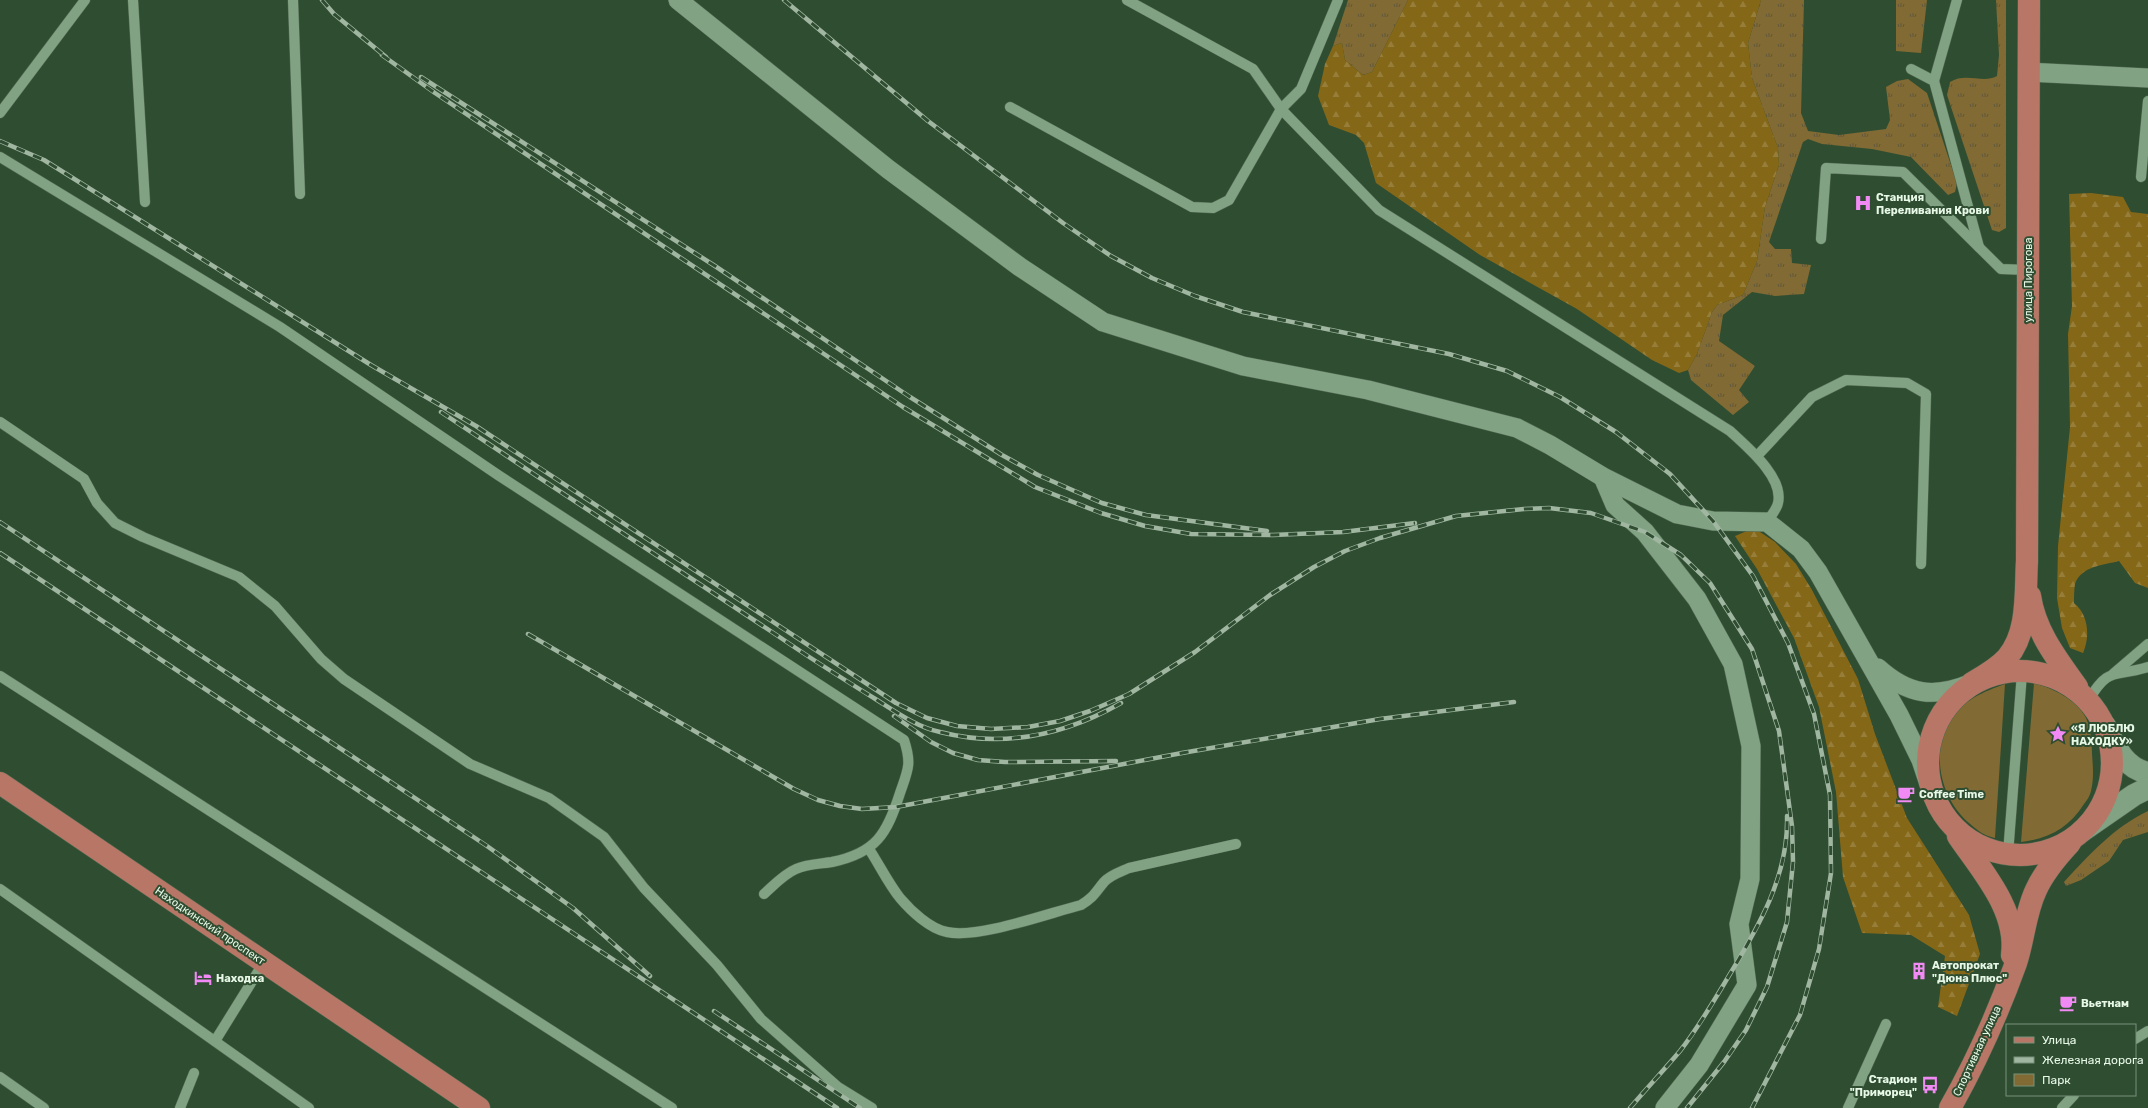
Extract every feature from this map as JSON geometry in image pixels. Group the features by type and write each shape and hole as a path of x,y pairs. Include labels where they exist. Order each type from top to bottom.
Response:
{"main road":[{"name":"улица Пирогова","path":"2027,561 2029,0"},
{"path":"2027,561 2022,630 2016,644 2007,658 1995,669 1972,683 1952,699 1936,723 1928,750 1930,784 1942,814 1961,835 1984,848 2008,854 2036,854 2060,846 2082,831 2099,810 2111,774 2112,756 2104,726"},
{"path":"2027,561 2032,605 2038,625 2060,663 2088,701 2114,745 2130,765 2148,773"},
{"path":"1972,683 1996,673 2050,675 2071,686 2088,701"},
{"name":"Находкинский проспект","path":"0,783 479,1108"},
{"name":"Спортивная улица","path":"1950,1108 1980,1052 2016,963 2036,890 2047,870 2082,831 2134,795 2148,788"},
{"name":"Спортивная улица","path":"1942,814 1994,889 2005,911 2011,930 2013,951 2010,971 2004,993"}],"street":[{"path":"678,0 888,169 1020,267 1103,322 1243,366 1368,390 1517,428 1550,445 1603,477 1677,514 1713,521 1767,522 1801,549 1818,572 1899,715 1922,760 1930,784"},
{"path":"2029,72 2148,78"},
{"path":"1603,477 1615,505 1645,532 1701,605 1733,664 1751,746 1750,879 1739,924 1747,985 1699,1065 1665,1108"},
{"path":"1862,648 1878,668 1893,682 1906,688 1924,692 1944,692 1972,683"}],"lane":[{"path":"0,113 85,0"},
{"path":"133,0 145,202"},
{"path":"293,0 300,194"},
{"path":"1127,0 1253,69 1281,109 1379,210 1730,431 1757,456 1770,472 1778,493 1778,504 1767,522"},
{"path":"1010,107 1192,207 1213,208 1229,200 1281,109 1301,89 1338,0"},
{"path":"1957,0 1934,81 1978,247"},
{"path":"1911,69 1934,81"},
{"path":"2141,177 2148,101"},
{"path":"0,157 280,327 498,475 904,740 910,756 909,767 890,819 880,837 869,848 857,856 797,868 789,872 764,894"},
{"path":"1821,239 1826,168 1903,172 2001,269 2028,270"},
{"path":"1757,456 1812,397 1846,380 1907,383 1926,394 1921,564"},
{"path":"0,422 84,479 97,503 116,523 143,537 239,577 275,606 321,659 344,679 470,764 549,798 604,837 644,888 718,965 761,1019 838,1087 872,1108"},
{"path":"2088,701 2098,683 2112,674 2148,644"},
{"path":"2112,674 2146,669"},
{"path":"2008,854 2022,673"},
{"path":"0,676 672,1108"},
{"path":"869,848 900,897 913,912 932,925 946,932 960,933 973,932 1006,925 1081,904 1092,898 1104,882 1113,875 1129,868 1236,844"},
{"path":"0,889 309,1108"},
{"path":"215,1041 264,962"},
{"path":"1848,1108 1886,1024"},
{"path":"2136,1038 2148,1031"},
{"path":"180,1108 194,1073"},
{"path":"0,1077 44,1108"},
{"path":"2062,1108 2073,1096"}],"green space":[{"path":"1348,0 1408,0 1372,72 1363,75 1345,60 1342,43 1333,46"},
{"path":"1408,0 1761,0 1748,43 1752,78 1778,148 1779,165 1765,207 1757,261 1743,295 1717,305 1712,312 1697,354 1688,370 1679,373 1652,360 1577,309 1480,255 1376,183 1364,143 1356,135 1329,125 1318,96 1325,64 1333,46 1342,43 1345,60 1363,75 1372,72"},
{"path":"1761,0 1804,0 1801,113 1808,131 1839,135 1886,129 1890,120 1886,87 1897,81 1908,79 1927,93 1957,183 1955,192 1948,195 1911,157 1872,149 1822,144 1808,139 1803,142 1769,242 1775,249 1791,249 1792,263 1811,265 1804,294 1775,296 1752,292 1723,315 1719,341 1755,366 1739,390 1749,402 1733,415 1691,380 1688,370 1697,354 1712,312 1717,305 1743,295 1757,261 1765,207 1779,165 1778,148 1752,78 1748,43"},
{"path":"1896,0 1927,0 1921,53 1896,51"},
{"path":"1996,0 2006,0 2006,228 1999,232 1992,230 1947,95 1950,82 1956,79 1986,79 1997,76 1999,55"},
{"path":"2091,193 2123,197 2131,212 2148,214 2148,588 2135,583 2119,561 2100,565 2082,573 2075,584 2074,603 2083,614 2087,626 2087,640 2083,653 2070,648 2062,628 2057,598 2058,546 2070,427 2068,334 2072,306 2069,194"},
{"path":"1754,528 1775,542 1796,564 1812,590 1858,679 1875,734 1907,818 1969,915 1980,954 1957,1016 1938,1007 1945,956 1911,935 1862,933 1843,877 1836,792 1819,707 1794,638 1757,569 1735,536"},
{"path":"2034,683 2049,688 2064,696 2082,711 2089,727 2093,782 2091,793 2072,820 2065,826 2049,835 2021,842"},
{"path":"2005,684 1995,838 1984,834 1972,826 1959,813 1951,802 1945,789 1940,761 1944,733 1955,713 1967,702 1989,690"},
{"path":"2148,811 2148,832 2123,840 2109,861 2081,880 2066,886 2064,882 2103,842 2124,825"}],"railway":[{"path":"322,0 334,14 386,57"},
{"path":"784,0 928,121 1063,223 1111,256 1152,278 1195,296 1243,312 1449,354 1507,371 1560,397 1616,432 1670,474 1713,521 1753,576 1788,643 1814,714 1830,795 1831,873 1819,949 1800,1015 1752,1108"},
{"path":"382,55 435,93 903,407 1035,487 1101,513 1145,526 1191,534 1273,535 1343,532 1415,523"},
{"path":"421,77 715,266 910,397 1002,455 1038,475 1102,503 1146,515 1267,531"},
{"path":"0,141 44,160 371,365 476,426 896,703 927,718 957,726 991,729 1028,727 1060,721 1090,711 1129,694 1195,652 1270,595 1314,567 1345,551 1380,538 1456,516 1549,508 1591,513 1645,532 1681,555 1710,583 1752,649 1779,731 1792,826 1793,862 1787,922 1767,987 1746,1030 1724,1062 1687,1108"},
{"path":"441,412 814,660 899,714 923,727 964,737 987,739 1033,736 1078,723 1121,703"},
{"path":"0,522 487,846 573,908 650,976"},
{"path":"0,553 837,1108"},
{"path":"528,634 794,789 818,800 840,806 862,809 896,807 1182,753 1380,719 1514,702"},
{"path":"894,716 931,742 953,753 978,760 1005,762 1116,761"},
{"path":"1630,1108 1674,1058 1699,1025 1760,922 1777,881 1783,860 1787,816"},
{"path":"714,1011 860,1108"}],"place":[{"name":"Станция Переливания Крови","path":"1863,203"},
{"name":"«Я ЛЮБЛЮ НАХОДКУ»","path":"2058,734"},
{"name":"Coffee Time","path":"1906,794"},
{"name":"Автопрокат \"Дюна Плюс\"","path":"1919,971"},
{"name":"Находка","path":"203,978"},
{"name":"Вьетнам","path":"2068,1003"},
{"name":"Стадион \"Приморец\"","path":"1930,1085"}]}
